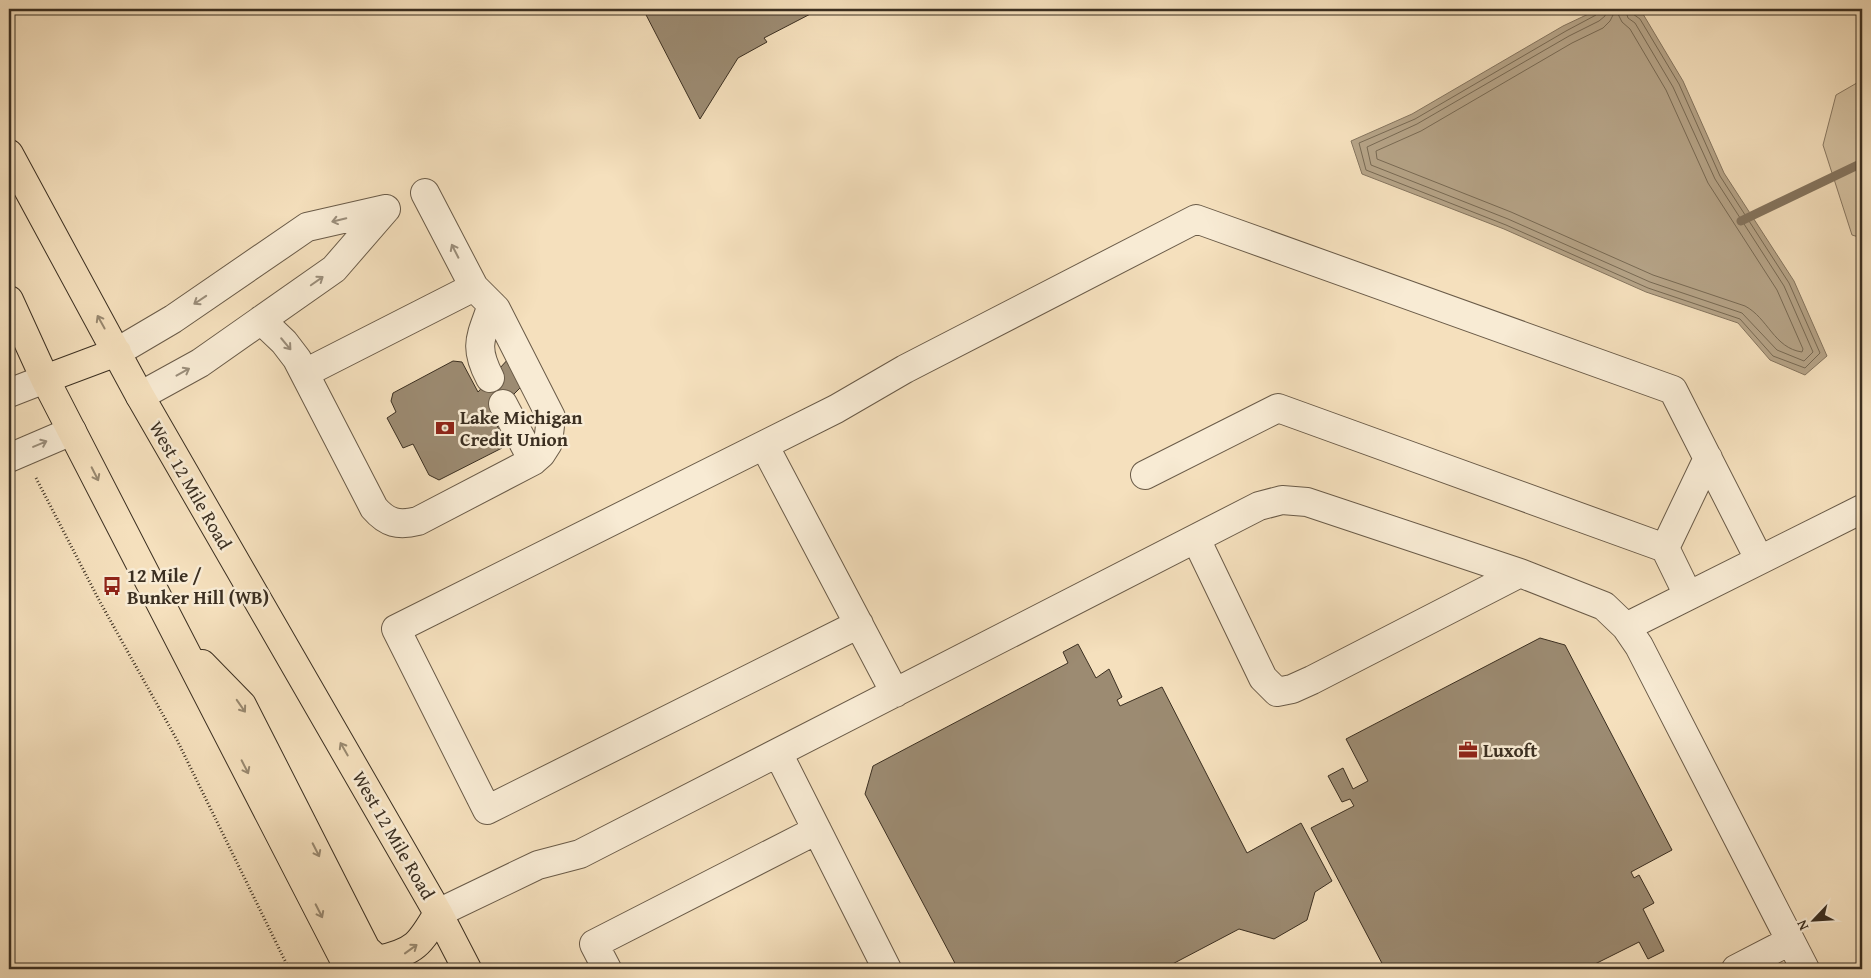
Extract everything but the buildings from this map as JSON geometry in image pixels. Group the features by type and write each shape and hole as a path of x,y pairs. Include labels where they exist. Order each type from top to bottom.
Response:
{"main road":[{"name":"West 12 Mile Road","path":"9,154 140,396 438,912 467,969"},
{"path":"9,300 45,379 349,969"},
{"path":"45,379 117,352"},
{"path":"183,645 242,705 366,949 378,960 402,955 422,940 438,912"}],"street":[{"path":"261,320 284,342 305,373 374,508 382,517 393,523 405,524 418,521 533,461 542,454 548,443 551,417 425,193"},
{"path":"117,352 173,320 307,227 386,209 334,269 200,363 140,396"},
{"path":"859,624 487,810 396,630 764,445 1196,219 1673,390 1760,559"},
{"path":"305,373 483,296"},
{"path":"483,296 479,346 481,360 490,378"},
{"path":"9,393 45,379"},
{"path":"503,404 533,461"},
{"path":"1145,475 1278,408 1664,548 1688,595"},
{"path":"15,455 72,431"},
{"path":"764,445 895,693"},
{"path":"1664,548 1708,458"},
{"path":"438,912 538,865 580,854 1259,506 1282,500 1307,502 1520,572 1604,606 1626,627 1640,646 1805,969"},
{"path":"1626,627 1862,509"},
{"path":"1196,539 1263,678 1278,692 1292,690 1520,572"},
{"path":"778,753 887,969"},
{"path":"607,969 594,944 817,830"},
{"path":"1736,969 1790,941"}],"path":[{"path":"15,455 34,475 100,602 177,740 289,969"}],"shaded area":[{"path":"1862,80 1862,238 1852,235 1823,145 1836,95"}],"water":[{"path":"1599,9 1632,9 1643,14 1683,81 1724,173 1794,281 1827,356 1805,375 1770,360 1738,323 1646,292 1504,229 1362,174 1351,141 1412,114 1563,26"}],"waterway":[{"path":"1741,221 1862,163"}],"place":[{"name":"Lake Michigan Credit Union","path":"445,428"},
{"name":"12 Mile / Bunker Hill (WB)","path":"112,586"},
{"name":"Luxoft","path":"1468,750"}]}
